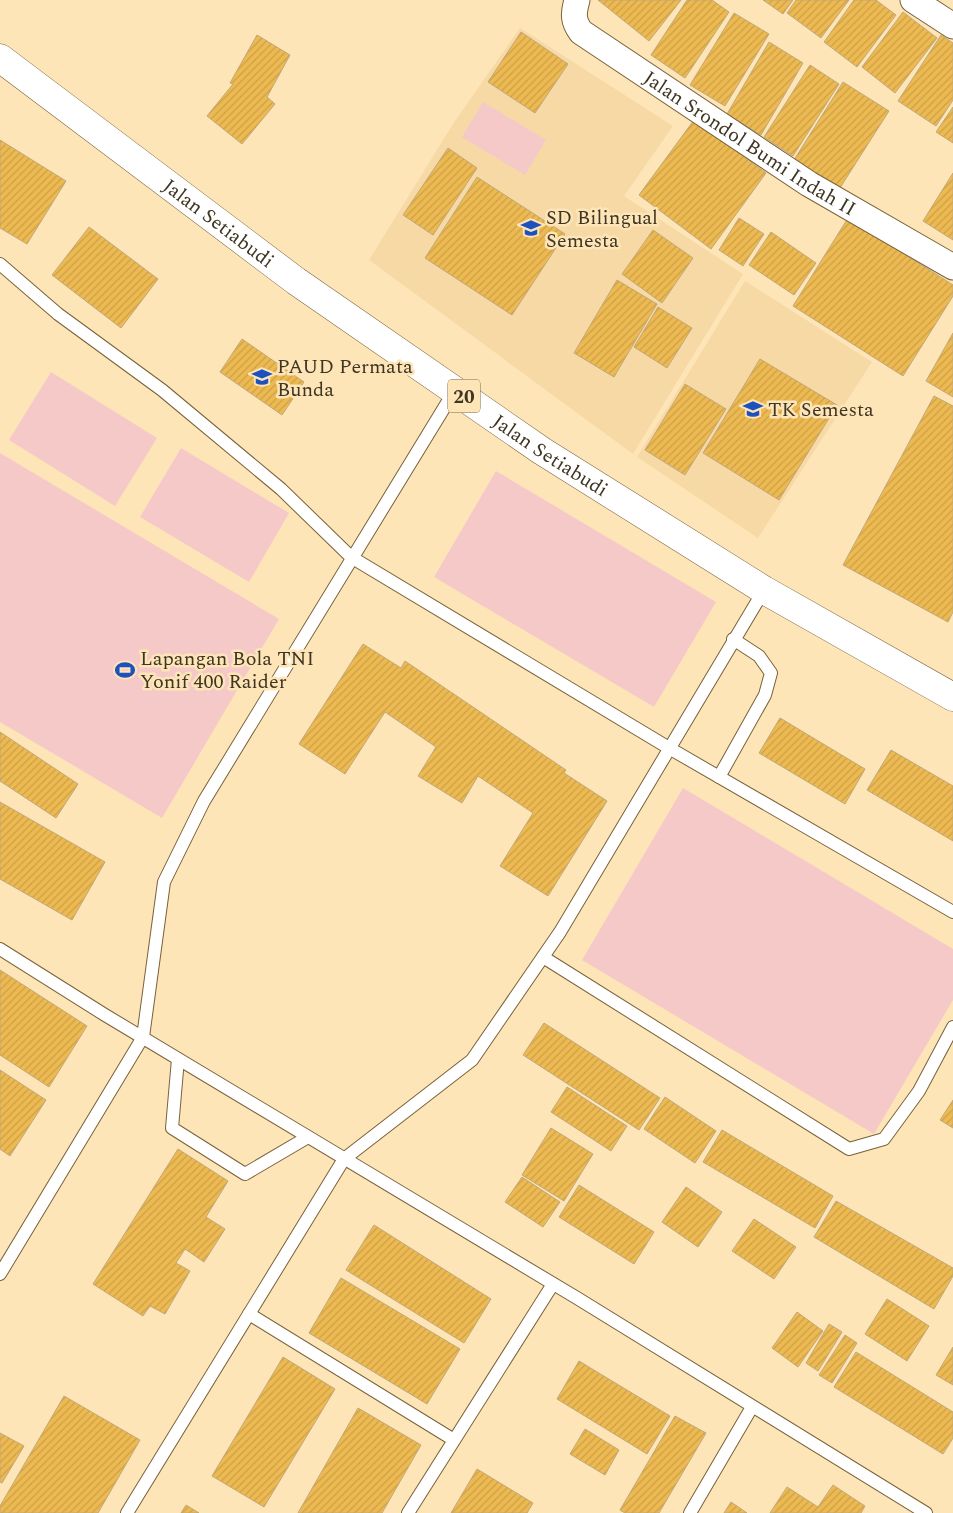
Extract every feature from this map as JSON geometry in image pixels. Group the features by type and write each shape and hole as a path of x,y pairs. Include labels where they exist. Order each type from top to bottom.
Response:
{"highway":[{"name":"Jalan Setiabudi","path":"0,58 296,281 542,451 764,590 953,697"}],"street":[{"name":"Jalan Srondol Bumi Indah II","path":"577,0 573,14 575,24 581,32 810,184 953,268"},
{"path":"913,0 953,26"}],"lane":[{"path":"0,264 58,314 162,390 274,482 351,557 669,748 953,912"},
{"path":"0,1274 143,1038 164,882 204,801 454,390"},
{"path":"127,1513 344,1159 472,1060 560,932 733,639 764,590"},
{"path":"719,777 765,695 771,673 759,656 733,639"},
{"path":"0,949 143,1038 553,1284 926,1513"},
{"path":"543,957 849,1149 884,1139 919,1091 953,1027"},
{"path":"178,1059 172,1128 245,1174 308,1137"},
{"path":"408,1513 553,1284"},
{"path":"249,1314 454,1440"},
{"path":"690,1513 752,1407"}],"shaded area":[{"name":"SD Bilingual Semesta","path":"520,28 673,126 624,196 743,274 633,454 369,260 453,124"},
{"path":"483,102 546,140 525,175 462,137"},
{"name":"TK Semesta","path":"745,281 872,362 758,538 637,457"},
{"path":"51,372 157,438 115,506 9,440"},
{"path":"181,448 289,513 249,582 140,517"},
{"name":"Lapangan Bola TNI Yonif 400 Raider","path":"0,453 279,619 162,818 0,722"},
{"path":"496,471 716,602 654,707 434,577"},
{"path":"683,788 953,949 953,1000 874,1134 582,960"}],"building":[{"path":"598,0 681,0 649,41"},
{"path":"687,0 712,0 729,12 685,78 651,55"},
{"path":"763,0 793,0 783,14"},
{"path":"796,0 849,0 821,38 787,13"},
{"path":"854,0 876,0 896,15 857,67 824,42"},
{"path":"903,12 937,38 895,93 862,67"},
{"path":"734,13 769,34 725,106 690,85"},
{"path":"521,32 568,64 535,113 488,82"},
{"path":"257,35 290,55 267,97 275,104 242,144 207,116 233,84 230,83"},
{"path":"941,35 953,43 953,100 936,126 898,101"},
{"path":"769,42 803,63 761,135 727,114"},
{"path":"810,65 839,84 793,156 764,137"},
{"path":"843,82 889,111 838,191 792,163"},
{"path":"953,107 953,143 936,132"},
{"path":"694,120 766,173 711,249 639,195"},
{"path":"0,140 66,181 27,244 0,228"},
{"path":"448,148 477,168 433,235 403,215"},
{"path":"953,173 953,240 923,221"},
{"path":"477,177 565,234 512,315 425,258"},
{"path":"739,218 764,234 743,266 719,250"},
{"path":"848,218 953,285 953,296 903,376 793,306"},
{"path":"89,227 158,279 121,328 52,275"},
{"path":"653,230 693,258 662,303 622,274"},
{"path":"771,232 816,263 794,295 749,265"},
{"path":"617,280 657,304 614,377 574,353"},
{"path":"658,307 692,328 667,368 634,347"},
{"path":"953,333 953,397 926,381"},
{"name":"PAUD Permata Bunda","path":"242,339 304,382 282,415 220,372"},
{"path":"760,359 837,405 779,500 703,453"},
{"path":"685,384 726,409 685,475 645,450"},
{"path":"934,396 953,406 953,612 948,622 843,565"},
{"path":"363,644 401,668 405,661 566,770 564,773 607,801 548,896 500,866 533,813 478,776 462,803 418,776 436,747 385,712 345,774 299,744"},
{"path":"780,718 865,769 845,804 759,753"},
{"path":"0,732 78,784 56,818 0,781"},
{"path":"891,750 953,786 953,841 867,790"},
{"path":"0,802 105,862 72,920 0,879"},
{"path":"0,970 87,1026 49,1087 0,1055"},
{"path":"544,1023 660,1098 639,1130 523,1055"},
{"path":"0,1070 46,1100 10,1156 0,1149"},
{"path":"567,1087 627,1126 611,1151 551,1112"},
{"path":"665,1097 716,1131 695,1163 644,1129"},
{"path":"953,1100 953,1128 940,1120"},
{"path":"551,1128 593,1154 564,1201 522,1175"},
{"path":"722,1130 833,1196 815,1228 703,1162"},
{"path":"178,1149 228,1181 206,1217 225,1229 204,1262 185,1249 176,1263 190,1271 165,1314 150,1306 143,1316 93,1284"},
{"path":"522,1177 560,1202 543,1227 505,1202"},
{"path":"579,1185 654,1232 634,1264 559,1217"},
{"path":"686,1187 722,1212 698,1247 662,1222"},
{"path":"836,1201 953,1268 953,1276 934,1309 814,1237"},
{"path":"754,1219 796,1247 774,1279 732,1251"},
{"path":"374,1225 491,1299 464,1343 346,1270"},
{"path":"341,1278 460,1349 427,1404 309,1333"},
{"path":"887,1299 929,1326 907,1361 865,1334"},
{"path":"797,1312 823,1331 798,1367 772,1348"},
{"path":"829,1324 842,1332 818,1371 806,1363"},
{"path":"845,1335 857,1343 832,1383 819,1375"},
{"path":"953,1347 953,1385 936,1375"},
{"path":"856,1352 953,1412 953,1438 943,1454 834,1387"},
{"path":"283,1357 335,1389 264,1507 212,1476"},
{"path":"579,1361 670,1416 647,1454 557,1399"},
{"path":"64,1396 140,1440 98,1513 0,1513 0,1506"},
{"path":"358,1408 421,1445 382,1513 298,1513"},
{"path":"675,1416 706,1433 659,1513 625,1513 620,1510"},
{"path":"585,1429 619,1450 605,1475 570,1454"},
{"path":"0,1433 24,1446 2,1483 0,1482"},
{"path":"477,1469 533,1503 527,1513 451,1513"},
{"path":"833,1485 865,1506 861,1513 770,1513 787,1487 818,1507"},
{"path":"731,1502 747,1513 724,1513"},
{"path":"186,1505 199,1513 181,1513"}],"place":[{"name":"SD Bilingual Semesta","path":"531,228"},
{"name":"PAUD Permata Bunda","path":"262,377"},
{"name":"TK Semesta","path":"753,409"},
{"name":"Lapangan Bola TNI Yonif 400 Raider","path":"125,670"}]}
